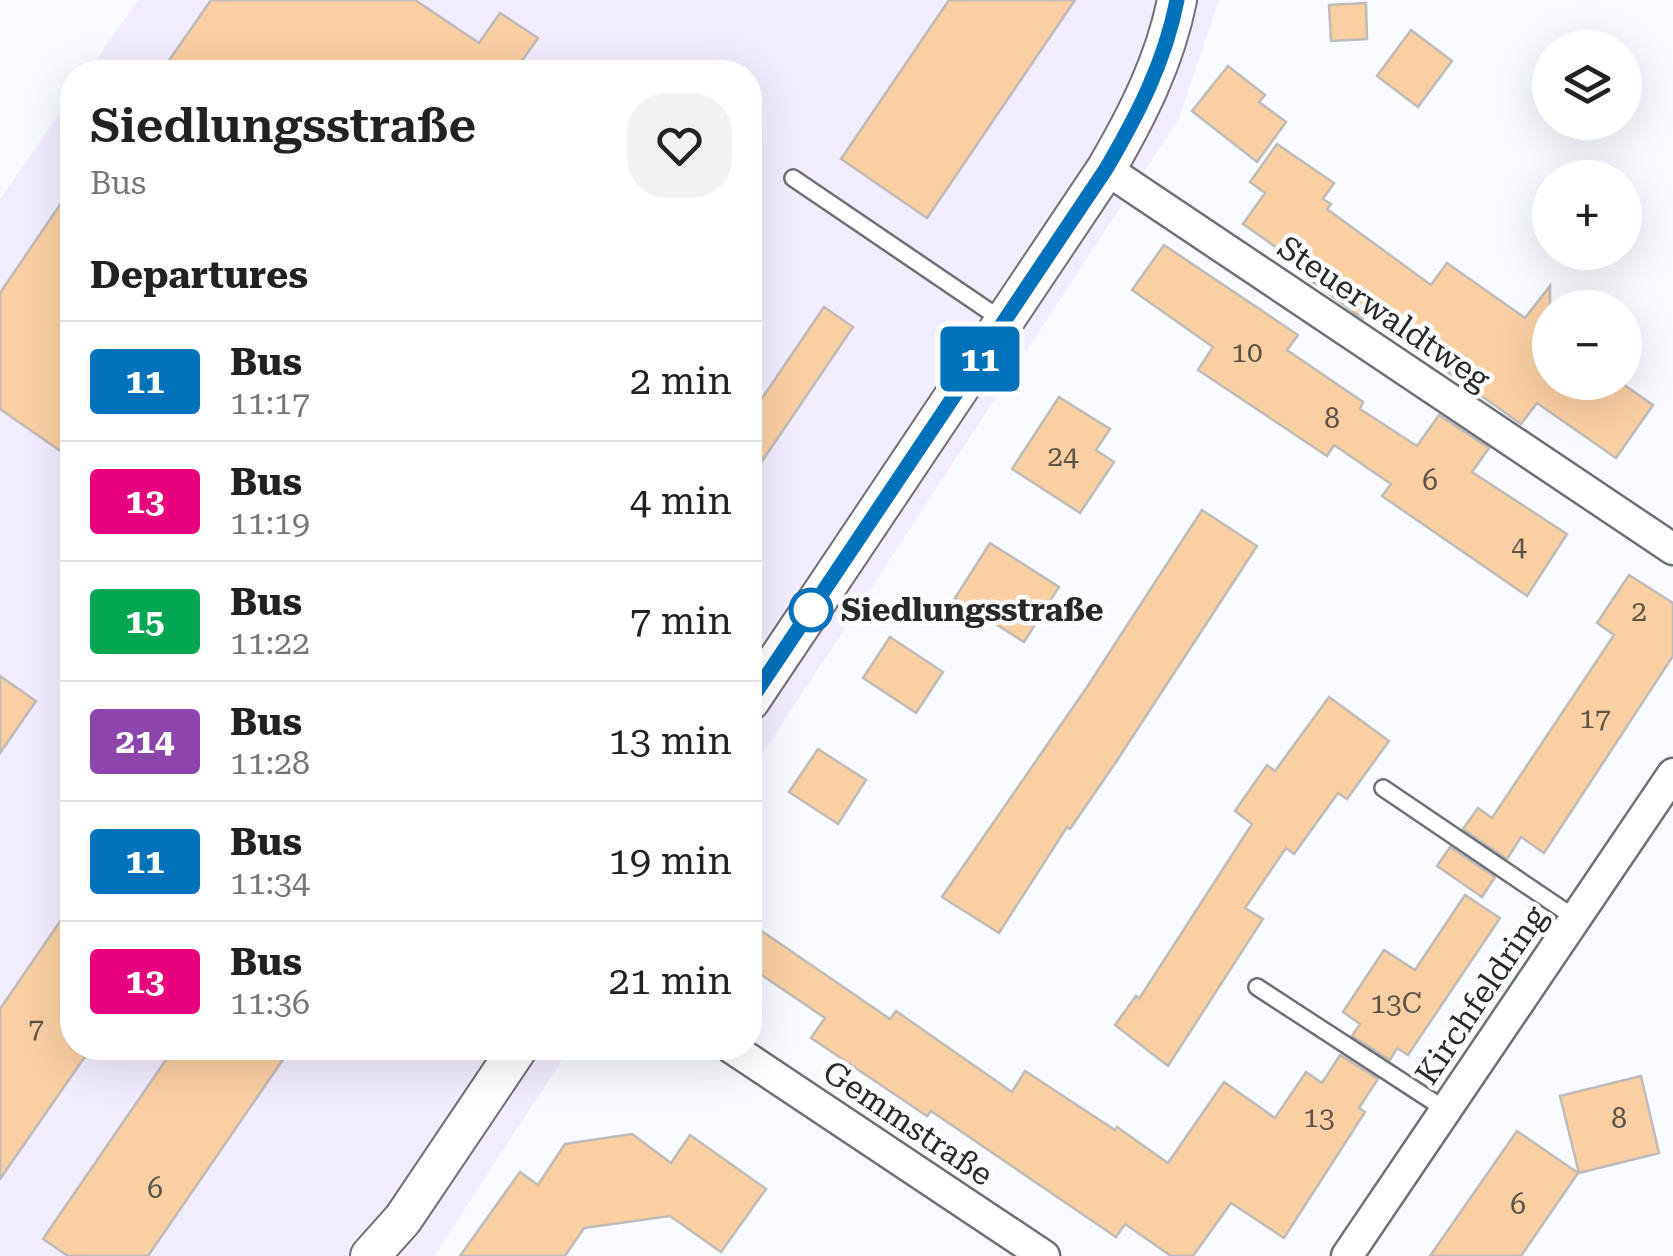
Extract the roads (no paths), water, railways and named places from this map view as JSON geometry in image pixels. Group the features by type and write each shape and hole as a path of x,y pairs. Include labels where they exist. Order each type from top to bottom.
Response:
{"street":[{"path":"762,683 1106,169 1134,122 1159,66 1177,0"},
{"name":"Steuerwaldtweg","path":"1106,169 1673,549"},
{"name":"Kirchfeldring","path":"1347,1256 1673,774"},
{"path":"370,1256 403,1219 510,1060"},
{"name":"Gemmstraße","path":"750,1060 1044,1256"}],"lane":[{"path":"793,178 1005,322"},
{"path":"1383,788 1576,918"},
{"path":"1257,987 1446,1110"}],"place":[{"name":"Siedlungsstraße","path":"811,610"}]}
